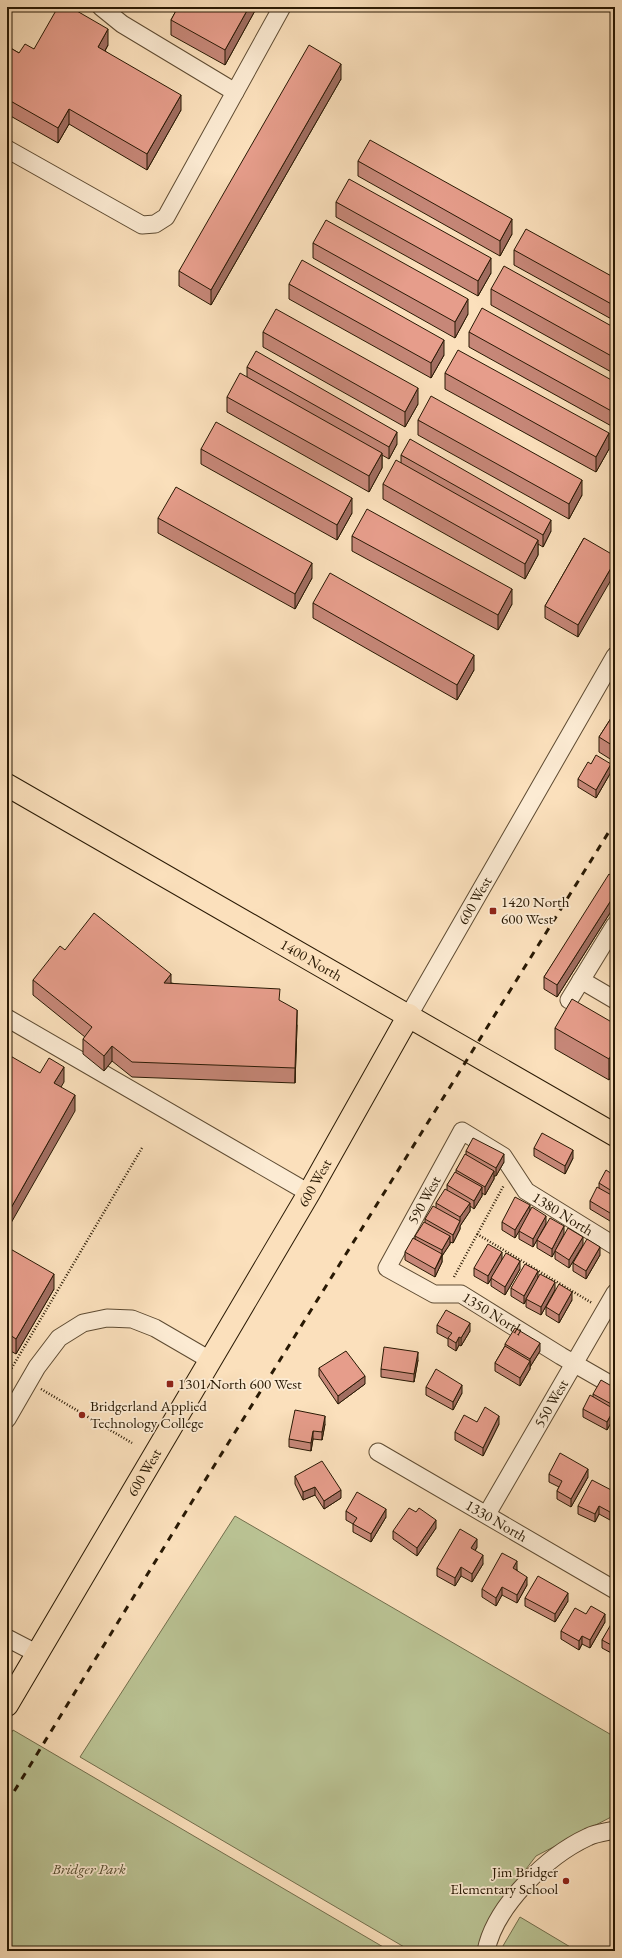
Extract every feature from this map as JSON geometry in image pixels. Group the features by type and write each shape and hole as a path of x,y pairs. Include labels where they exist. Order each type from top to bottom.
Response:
{"main road":[{"name":"1400 North","path":"7,785 409,1015 615,1135"},
{"name":"600 West","path":"7,1705 36,1653 309,1193 409,1015"}],"street":[{"path":"101,7 122,24 235,92"},
{"path":"7,149 142,225 155,224 166,217 282,7"},
{"name":"600 West","path":"409,1015 615,656"},
{"path":"569,1000 615,925"},
{"path":"581,980 615,1000"},
{"path":"7,1018 309,1193"},
{"name":"1380 North","path":"462,1131 503,1156 526,1191 615,1246"},
{"name":"590 West","path":"387,1268 462,1131"},
{"name":"1350 North","path":"387,1268 434,1294 461,1294 574,1364 615,1387"},
{"name":"550 West","path":"487,1514 615,1293"},
{"path":"7,1419 37,1367 59,1338 83,1323 107,1318 132,1319 155,1328 210,1360"},
{"name":"1330 North","path":"378,1452 487,1514 615,1590"},
{"path":"7,1638 36,1653"},
{"path":"486,1951 488,1939 514,1896 545,1864 589,1837 615,1830"}],"path":[{"path":"7,1376 142,1148"},
{"path":"453,1280 504,1185"},
{"path":"478,1234 592,1303"},
{"path":"52,1285 58,1289"},
{"path":"37,1387 132,1443"}],"green space":[{"path":"235,1516 615,1737 615,1815 536,1856 497,1907 480,1951 411,1951 80,1757"},
{"name":"Bridger Park","path":"13,1730 390,1951 7,1951 7,1740"},
{"path":"520,1917 577,1951 500,1951"}],"building":[{"path":"58,7 70,7 108,29 98,47 181,95 147,154 69,109 58,128 7,99 10,91 7,89 7,46 19,53 25,44 34,49"},
{"path":"178,7 249,7 225,50 171,20"},
{"path":"309,45 341,64 211,290 179,271"},
{"path":"370,140 512,219 500,241 358,161"},
{"path":"349,179 491,258 478,281 336,202"},
{"path":"326,220 468,299 455,322 313,243"},
{"path":"526,229 615,278 615,306 514,250"},
{"path":"302,260 444,340 431,363 289,284"},
{"path":"504,266 615,328 615,358 491,289"},
{"path":"482,308 615,382 615,413 469,332"},
{"path":"276,309 418,388 405,412 263,332"},
{"path":"458,350 609,433 596,457 445,373"},
{"path":"256,351 397,432 389,447 247,367"},
{"path":"240,373 382,453 369,476 227,397"},
{"path":"431,396 582,480 569,504 418,420"},
{"path":"216,422 352,498 337,525 201,449"},
{"path":"410,439 551,520 543,535 401,455"},
{"path":"396,460 538,540 525,564 383,484"},
{"path":"176,487 312,563 295,594 158,518"},
{"path":"367,509 512,589 498,615 352,536"},
{"path":"584,538 615,556 615,561 578,625 545,606"},
{"path":"330,573 474,655 457,685 313,603"},
{"path":"615,712 615,747 599,737"},
{"path":"596,755 611,764 596,790 578,779 588,762 591,764"},
{"path":"615,867 615,876 611,873"},
{"path":"609,874 615,878 615,894 557,985 544,977"},
{"path":"94,913 171,974 164,983 280,989 279,1000 297,1010 295,1068 132,1062 112,1046 104,1056 83,1039 92,1027 33,980 60,946 65,950"},
{"path":"572,999 615,1024 615,1048 609,1059 555,1028"},
{"path":"7,1054 40,1073 49,1058 64,1067 54,1083 75,1095 7,1215"},
{"path":"542,1133 573,1150 565,1166 534,1148"},
{"path":"473,1138 504,1154 496,1168 466,1151"},
{"path":"465,1154 494,1171 485,1187 456,1170"},
{"path":"606,1170 615,1176 615,1193 599,1183"},
{"path":"455,1172 482,1187 474,1201 447,1185"},
{"path":"597,1187 615,1197 615,1216 590,1201"},
{"path":"445,1189 470,1203 460,1217 436,1203"},
{"path":"515,1197 530,1205 515,1230 502,1222"},
{"path":"433,1206 460,1221 453,1235 425,1219"},
{"path":"532,1207 546,1216 533,1239 519,1231"},
{"path":"550,1218 564,1226 552,1249 537,1240"},
{"path":"424,1222 450,1236 442,1250 415,1236"},
{"path":"568,1228 583,1237 569,1260 555,1251"},
{"path":"413,1238 442,1254 435,1269 405,1252"},
{"path":"587,1239 600,1247 586,1271 573,1263"},
{"path":"488,1244 502,1252 488,1276 474,1268"},
{"path":"7,1247 54,1274 16,1339 7,1333"},
{"path":"506,1253 520,1261 505,1287 491,1278"},
{"path":"525,1264 538,1271 524,1296 511,1288"},
{"path":"540,1274 555,1282 541,1307 526,1299"},
{"path":"559,1284 572,1292 559,1315 546,1307"},
{"path":"446,1310 470,1323 461,1338 459,1337 456,1343 448,1338 452,1333 437,1325"},
{"path":"515,1328 540,1343 530,1359 505,1344"},
{"path":"505,1346 530,1361 520,1378 495,1363"},
{"path":"384,1347 418,1352 414,1374 381,1369"},
{"path":"346,1351 365,1376 338,1396 319,1368"},
{"path":"436,1369 462,1385 453,1402 426,1387"},
{"path":"601,1380 615,1388 615,1406 593,1394"},
{"path":"590,1395 614,1409 607,1422 583,1409"},
{"path":"485,1407 499,1416 483,1448 455,1432 464,1415 477,1422"},
{"path":"295,1410 325,1416 322,1432 313,1431 311,1443 289,1439"},
{"path":"560,1453 588,1469 571,1499 557,1491 562,1481 549,1474"},
{"path":"322,1461 341,1490 324,1501 315,1487 303,1492 295,1476"},
{"path":"592,1480 615,1492 615,1502 610,1512 599,1506 595,1514 578,1506"},
{"path":"357,1492 386,1509 371,1534 353,1524 357,1518 346,1511"},
{"path":"409,1508 416,1512 419,1508 436,1520 417,1548 393,1531"},
{"path":"460,1529 477,1539 471,1548 483,1555 472,1574 461,1567 455,1578 437,1568"},
{"path":"502,1553 517,1561 513,1568 527,1577 517,1595 502,1587 496,1598 482,1589"},
{"path":"538,1576 568,1593 555,1614 525,1598"},
{"path":"591,1606 605,1614 590,1640 582,1636 579,1641 561,1631 575,1608 586,1614"},
{"path":"614,1619 615,1620 615,1647 602,1640"}],"railway":[{"path":"7,1803 209,1474 615,822"}],"place":[{"name":"1420 North 600 West","path":"493,911"},
{"name":"1301 North 600 West","path":"170,1384"},
{"name":"Bridgerland Applied Technology College","path":"82,1415"},
{"name":"Jim Bridger Elementary School","path":"566,1881"}]}
